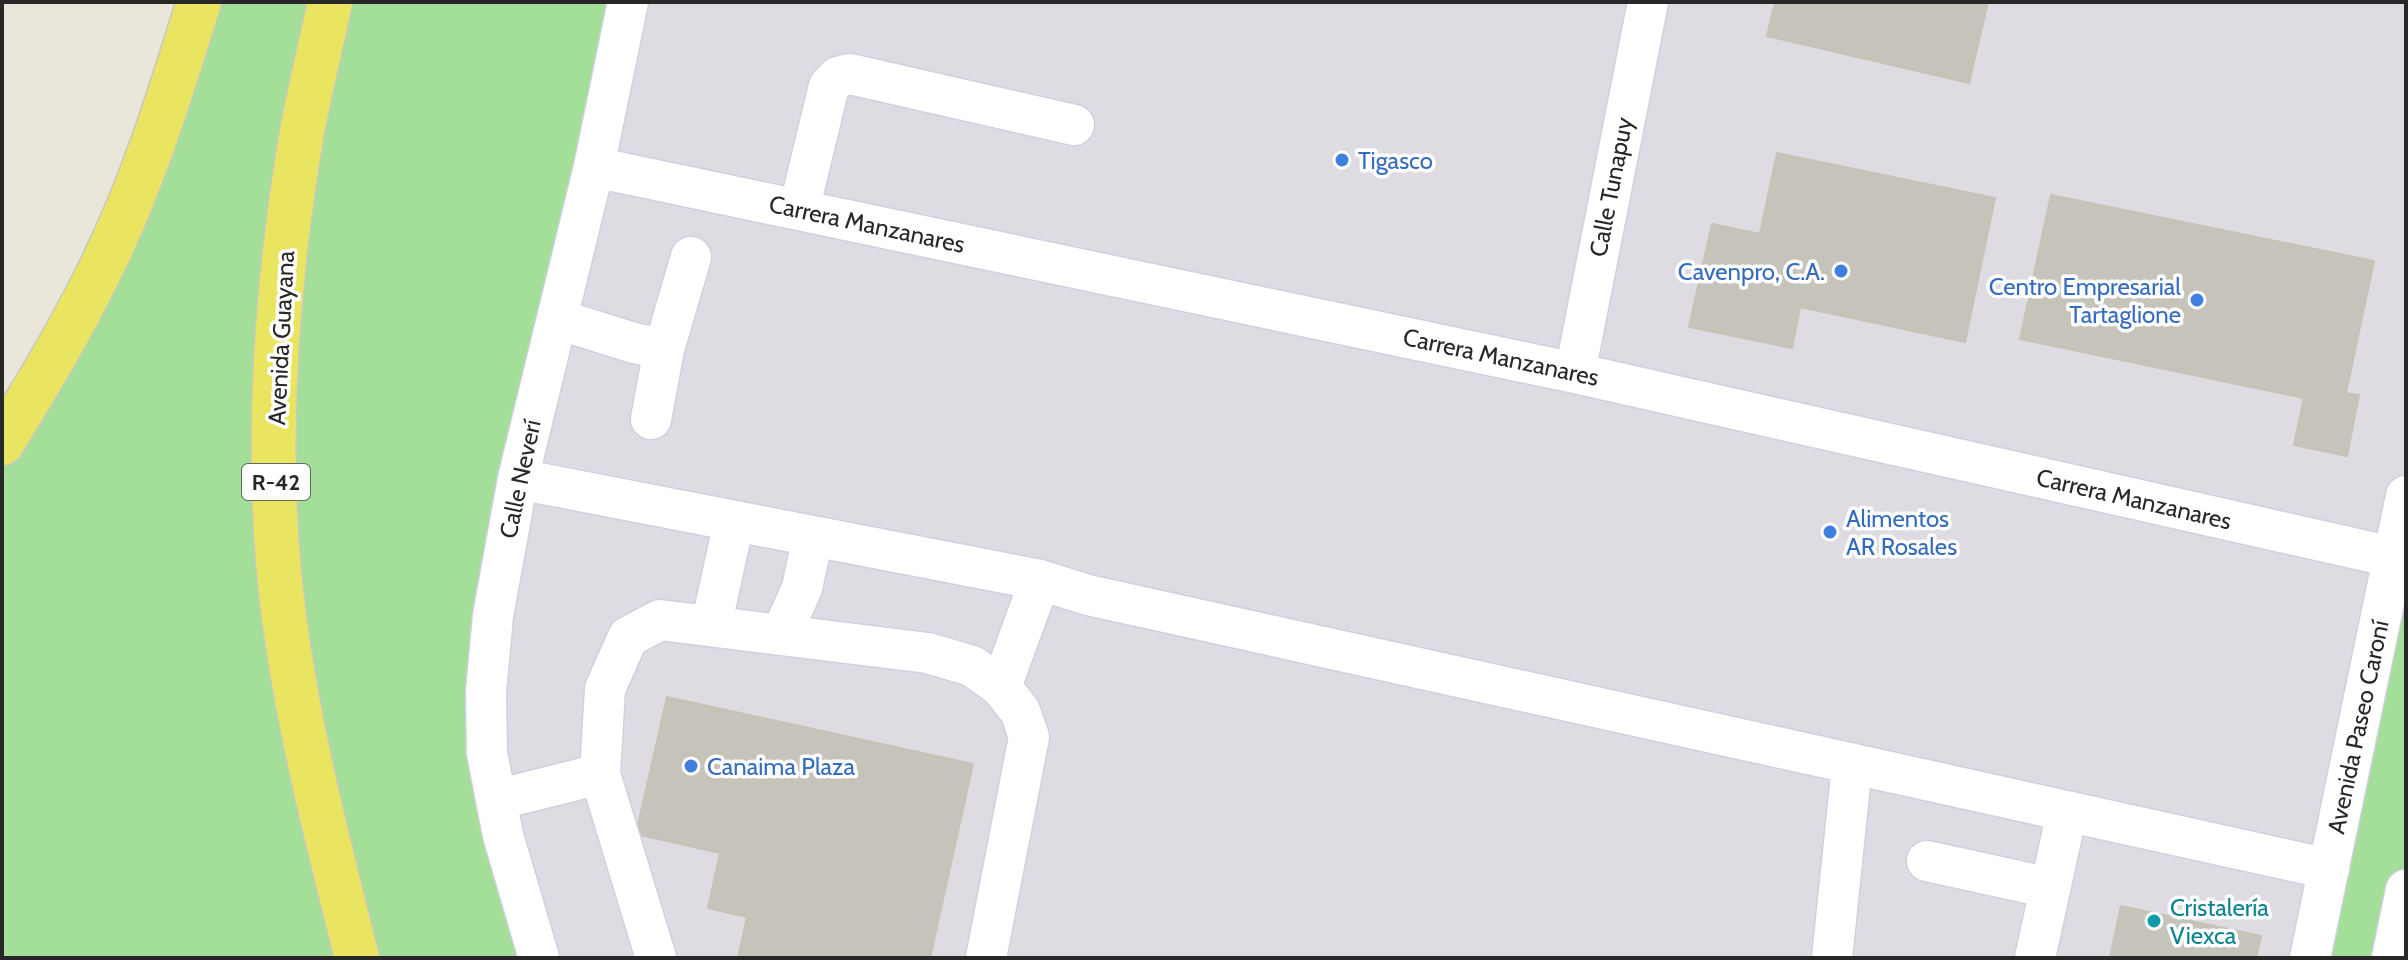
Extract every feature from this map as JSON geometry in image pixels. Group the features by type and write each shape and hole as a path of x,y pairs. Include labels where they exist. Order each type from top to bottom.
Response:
{"main road":[{"path":"2,443 103,265 169,99 199,2"},
{"name":"Avenida Guayana","path":"330,2 302,131 288,226 277,321 275,453 279,557 287,644 319,808 357,958"}],"street":[{"name":"Calle Neverí","path":"539,958 503,835 487,753 486,692 493,616 518,479 594,167 628,2"},
{"name":"Calle Tunapuy","path":"1575,373 1648,2"},
{"path":"799,210 829,86 838,77 850,74 1074,125"},
{"name":"Carrera Manzanares","path":"594,167 1575,373 2399,559"},
{"path":"651,419 664,349 691,257"},
{"path":"557,319 664,349"},
{"path":"518,479 1040,580 1104,598 1852,766 2329,869"},
{"name":"Avenida Paseo Caroní","path":"2310,958 2399,559 2406,496"},
{"path":"711,626 734,522"},
{"path":"782,633 802,588 813,537"},
{"path":"1001,687 1040,580"},
{"path":"656,958 600,774 605,689 628,637 660,620 928,653 972,666 1001,687 1020,711 1029,737 986,958"},
{"path":"1832,958 1852,766"},
{"path":"496,800 600,774"},
{"path":"2035,958 2067,812"},
{"path":"1927,861 2050,888"},
{"path":"2392,958 2406,890"}],"shaded area":[{"path":"630,2 2406,2 2406,496 2310,958 542,958 488,690"}],"green space":[{"path":"199,2 630,2 488,690 542,958 2,958 2,443"},
{"path":"2406,496 2406,890 2392,958 2310,958"}],"building":[{"path":"1775,2 1988,2 1969,83 1767,36"},
{"name":"Cavenpro, C.A.","path":"1777,153 1995,198 1965,342 1800,307 1792,348 1689,327 1712,224 1760,234"},
{"name":"Centro Empresarial Tartaglione","path":"2051,195 2374,261 2346,393 2359,395 2347,456 2294,445 2304,398 2020,339"},
{"path":"667,697 973,764 930,958 738,958 747,917 708,908 720,853 636,834"},
{"name":"Cristalería Viexca","path":"2121,906 2261,936 2256,958 2110,958"}],"place":[{"name":"Tigasco","path":"1342,160"},
{"name":"Cavenpro, C.A.","path":"1841,271"},
{"name":"Centro Empresarial Tartaglione","path":"2197,300"},
{"name":"Alimentos AR Rosales","path":"1830,532"},
{"name":"Canaima Plaza","path":"691,766"},
{"name":"Cristalería Viexca","path":"2154,921"}]}
